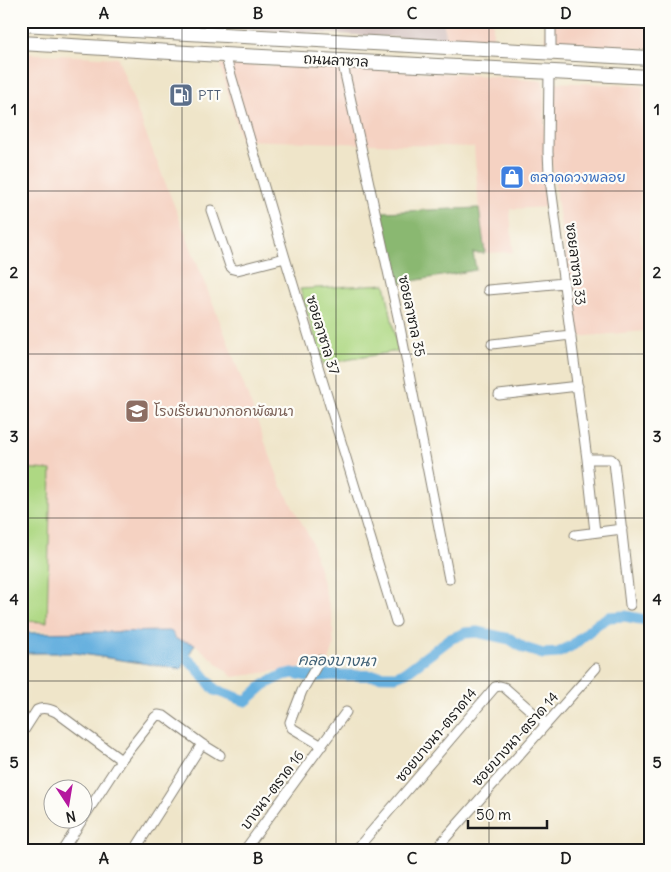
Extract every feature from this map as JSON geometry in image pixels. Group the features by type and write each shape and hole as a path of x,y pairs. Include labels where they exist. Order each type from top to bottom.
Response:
{"street":[{"path":"549,71 551,21"},
{"name":"ถนนลาซาล","path":"21,24 650,58"},
{"name":"ถนนลาซาล","path":"21,43 650,78"},
{"name":"ซอยลาซาล 37","path":"225,54 396,622"},
{"name":"ซอยลาซาล 35","path":"342,60 398,317 449,579"},
{"name":"ซอยลาซาล 33","path":"549,71 548,152 550,172 596,532"},
{"path":"211,210 230,266 233,269 237,270 285,258"},
{"path":"488,290 564,283"},
{"path":"492,344 571,335"},
{"path":"499,395 578,386"},
{"path":"587,459 611,459 614,462 630,606"},
{"path":"575,535 622,529"},
{"path":"320,660 302,691 290,719 291,727 322,746"},
{"name":"ซอยบางนา-ตราด 14","path":"434,851 596,668"},
{"name":"ซอยบางนา-ตราด14","path":"355,851 495,687 504,687 546,724"},
{"path":"21,735 37,710 44,708 56,712 121,760"},
{"name":"บางนา-ตราด 16","path":"244,851 346,712"},
{"path":"62,851 121,760 156,716 164,716 220,755"},
{"path":"134,851 202,744"}],"shaded area":[{"path":"108,21 218,21 219,28"},
{"path":"218,21 443,21 447,40 219,28"},
{"path":"443,21 493,21 493,39 447,40"},
{"path":"546,21 650,21 650,49 545,43"},
{"name":"โรงเรียนบางกอกพัฒนา","path":"21,53 118,58 281,485 311,540 332,616 334,646 328,664 233,677 195,644 176,639 170,631 58,632 21,629"},
{"path":"220,64 464,74 543,81 548,207 510,209 513,252 485,253 474,147 241,140"},
{"path":"552,82 643,86 640,222 645,331 575,337 568,272 551,159"}],"green space":[{"path":"479,208 485,253 473,253 476,270 395,284 382,212"},
{"path":"385,284 398,351 323,364 300,289"},
{"path":"21,468 51,470 47,622 21,621"}],"water":[{"path":"171,631 176,639 195,644 181,669 75,653 21,653 21,633"}],"waterway":[{"name":"คลองบางนา","path":"174,654 186,658 198,669 215,690 246,701 264,685 283,675 293,673 311,677 333,675 396,676 406,672 450,639 465,633 477,632 510,639 524,648 543,654 558,653 573,645 597,624 609,617 625,616 650,621"}],"place":[{"name":"PTT","path":"181,95"},
{"name":"ตลาดดวงพลอย","path":"512,177"},
{"name":"โรงเรียนบางกอกพัฒนา","path":"137,411"}]}
